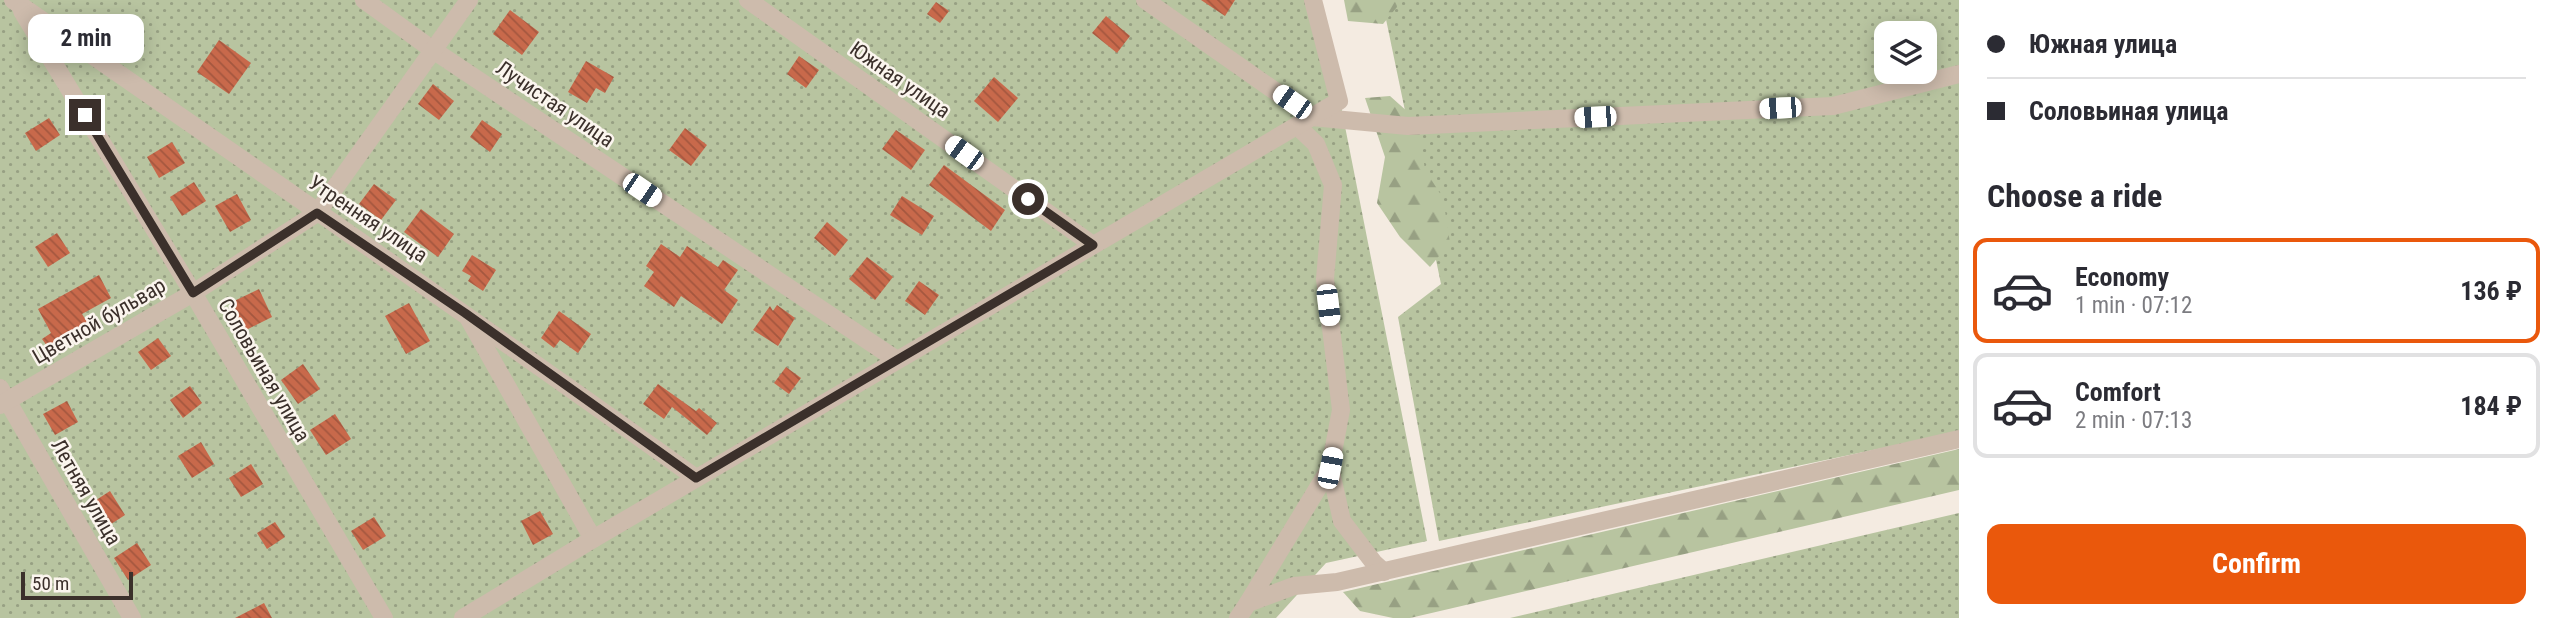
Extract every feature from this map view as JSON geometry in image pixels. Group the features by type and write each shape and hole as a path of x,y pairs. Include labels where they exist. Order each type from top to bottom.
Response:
{"street":[{"name":"Лучистая улица","path":"364,0 433,50 897,360"},
{"name":"Цветной бульвар","path":"2,398 193,293 317,213 469,0"},
{"name":"Южная улица","path":"748,0 1093,245"},
{"path":"1145,0 1304,122 1333,185 1325,279 1341,410 1330,468 1243,611"},
{"path":"463,618 696,478 1339,101 1314,0"},
{"name":"Утренняя улица","path":"15,1 317,213 465,313 696,478"},
{"name":"Соловьиная улица","path":"15,1 193,293 384,618"},
{"path":"1304,122 1408,126 1833,106 1959,75"},
{"path":"465,313 593,539"},
{"name":"Летняя улица","path":"2,398 132,618"},
{"path":"1243,611 1294,586 1337,582 1384,572 1959,439"},
{"path":"1330,468 1342,521 1384,572"}],"green space":[{"path":"0,0 1320,0 1427,541 1326,563 1276,618 0,618"},
{"path":"1344,0 1396,0 1397,7 1383,24 1348,21"},
{"path":"1382,0 1959,0 1959,432 1439,541 1398,317 1441,284"},
{"path":"1390,96 1418,121 1425,170 1443,198 1450,243 1430,267 1400,237 1377,203 1385,157 1365,98"},
{"path":"1959,449 1959,490 1410,618 1393,618 1360,611 1343,592"},
{"path":"1959,513 1959,618 1510,618"}],"building":[{"path":"1201,0 1235,0 1225,16"},
{"path":"936,2 949,11 940,23 927,14"},
{"path":"510,10 539,32 522,55 493,34"},
{"path":"1106,16 1130,36 1117,53 1092,33"},
{"path":"219,40 251,63 229,94 197,72"},
{"path":"799,56 819,70 806,88 787,74"},
{"path":"586,61 614,77 605,93 596,88 587,103 568,92"},
{"path":"994,77 1018,98 998,122 974,101"},
{"path":"433,84 454,101 439,120 418,104"},
{"path":"49,118 60,135 36,151 25,133"},
{"path":"482,120 502,134 490,152 470,137"},
{"path":"685,128 707,145 691,166 669,150"},
{"path":"896,130 925,150 911,170 882,149"},
{"path":"172,142 185,163 159,178 147,157"},
{"path":"944,165 1005,210 991,231 929,185"},
{"path":"194,182 206,201 182,216 170,197"},
{"path":"374,184 396,200 381,220 359,204"},
{"path":"237,194 251,220 230,232 215,206"},
{"path":"902,196 934,216 922,235 890,215"},
{"path":"421,209 454,234 438,257 404,232"},
{"path":"827,222 848,240 835,256 814,238"},
{"path":"57,233 70,253 48,267 35,247"},
{"path":"661,244 680,257 687,246 718,267 723,260 738,270 724,290 738,300 722,324 681,296 674,307 644,286 654,272 646,266"},
{"path":"472,255 496,270 483,291 468,281 471,276 462,271"},
{"path":"867,257 893,277 875,300 849,279"},
{"path":"99,275 111,298 82,314 91,328 52,353 42,339 51,333 38,309"},
{"path":"919,281 939,295 925,315 905,301"},
{"path":"259,289 272,317 244,331 230,303"},
{"path":"409,303 430,341 406,354 385,316"},
{"path":"777,305 795,318 778,346 753,330 770,306 773,311"},
{"path":"559,311 591,334 578,353 560,340 554,348 541,338"},
{"path":"158,338 171,356 151,370 138,352"},
{"path":"303,364 320,389 298,404 281,380"},
{"path":"786,367 801,378 789,394 774,383"},
{"path":"658,384 696,411 699,408 717,423 707,435 672,407 664,419 643,404"},
{"path":"190,386 202,403 183,418 170,400"},
{"path":"67,401 78,422 55,435 43,414"},
{"path":"335,414 351,439 326,455 310,430"},
{"path":"201,442 214,464 192,478 178,456"},
{"path":"251,464 263,484 241,497 229,478"},
{"path":"110,491 125,515 105,528 90,504"},
{"path":"540,511 553,534 533,545 521,521"},
{"path":"374,517 386,536 363,550 351,531"},
{"path":"275,522 285,537 267,549 257,533"},
{"path":"137,543 151,565 128,580 114,558"},
{"path":"264,603 272,618 235,618"}],"route":[{"path":"85,115 193,293 317,213 465,313 696,478 1093,245 1028,199"}]}
